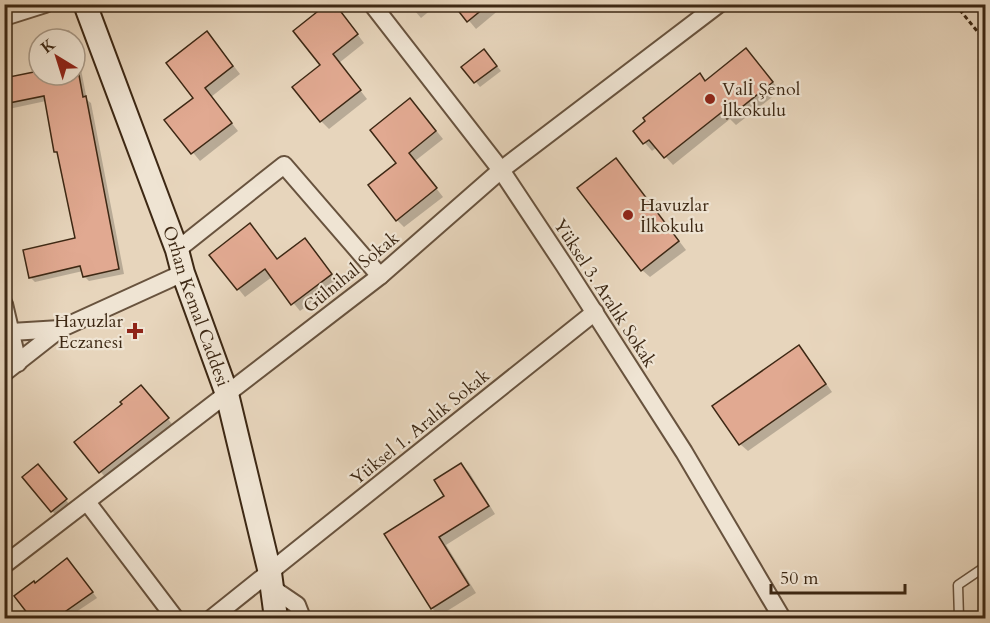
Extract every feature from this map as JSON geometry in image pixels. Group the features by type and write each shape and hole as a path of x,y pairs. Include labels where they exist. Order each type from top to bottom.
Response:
{"street":[{"path":"4,17 45,4"},
{"name":"Yüksel 3. Aralık Sokak","path":"372,4 501,170 684,452 782,618"},
{"name":"Gülnihal Sokak","path":"4,565 380,276 501,170 719,4"},
{"name":"Orhan Kemal Caddesi","path":"89,6 227,393 271,580 276,618"},
{"path":"177,250 284,165 380,276"},
{"path":"11,368 60,329 183,273"},
{"path":"4,304 11,368"},
{"name":"Yüksel 1. Aralık Sokak","path":"219,615 271,580 595,312"},
{"path":"8,334 60,329"},
{"path":"87,501 175,618"},
{"path":"271,580 297,605 302,618"}],"lane":[{"path":"959,618 958,585 986,566"}],"path":[{"path":"955,4 986,42"}],"building":[{"path":"327,4 335,4 358,34 333,54 361,90 320,122 292,87 320,65 293,31"},
{"path":"453,4 489,4 467,22"},
{"path":"207,31 233,66 205,88 232,123 191,154 164,120 193,98 166,63"},
{"name":"Valİ Şenol İlkokulu","path":"746,48 773,82 727,119 722,112 664,158 649,140 643,144 633,131 645,121 643,118 700,73 705,81"},
{"path":"484,49 497,66 474,83 461,67"},
{"path":"27,73 27,87 81,87 83,97 86,96 119,269 83,277 80,266 29,278 23,250 75,238 57,152 54,152 44,96 4,104 4,78"},
{"path":"410,98 436,131 409,153 437,188 396,221 368,185 396,163 370,130"},
{"name":"Havuzlar İlkokulu","path":"616,158 679,241 641,271 577,188"},
{"path":"250,223 277,259 305,238 332,274 291,305 265,269 237,290 209,255"},
{"path":"799,345 826,384 739,445 712,406"},
{"path":"141,385 169,418 99,473 74,442 122,404 120,402"},
{"path":"461,463 489,506 439,537 469,585 431,609 384,534 444,496 434,480"},
{"path":"38,464 67,499 51,512 22,477"},
{"path":"67,558 93,592 56,618 31,618 14,596"}],"place":[{"name":"Valİ Şenol İlkokulu","path":"710,99"},
{"name":"Havuzlar İlkokulu","path":"628,215"},
{"name":"Havuzlar Eczanesi","path":"135,331"}]}
